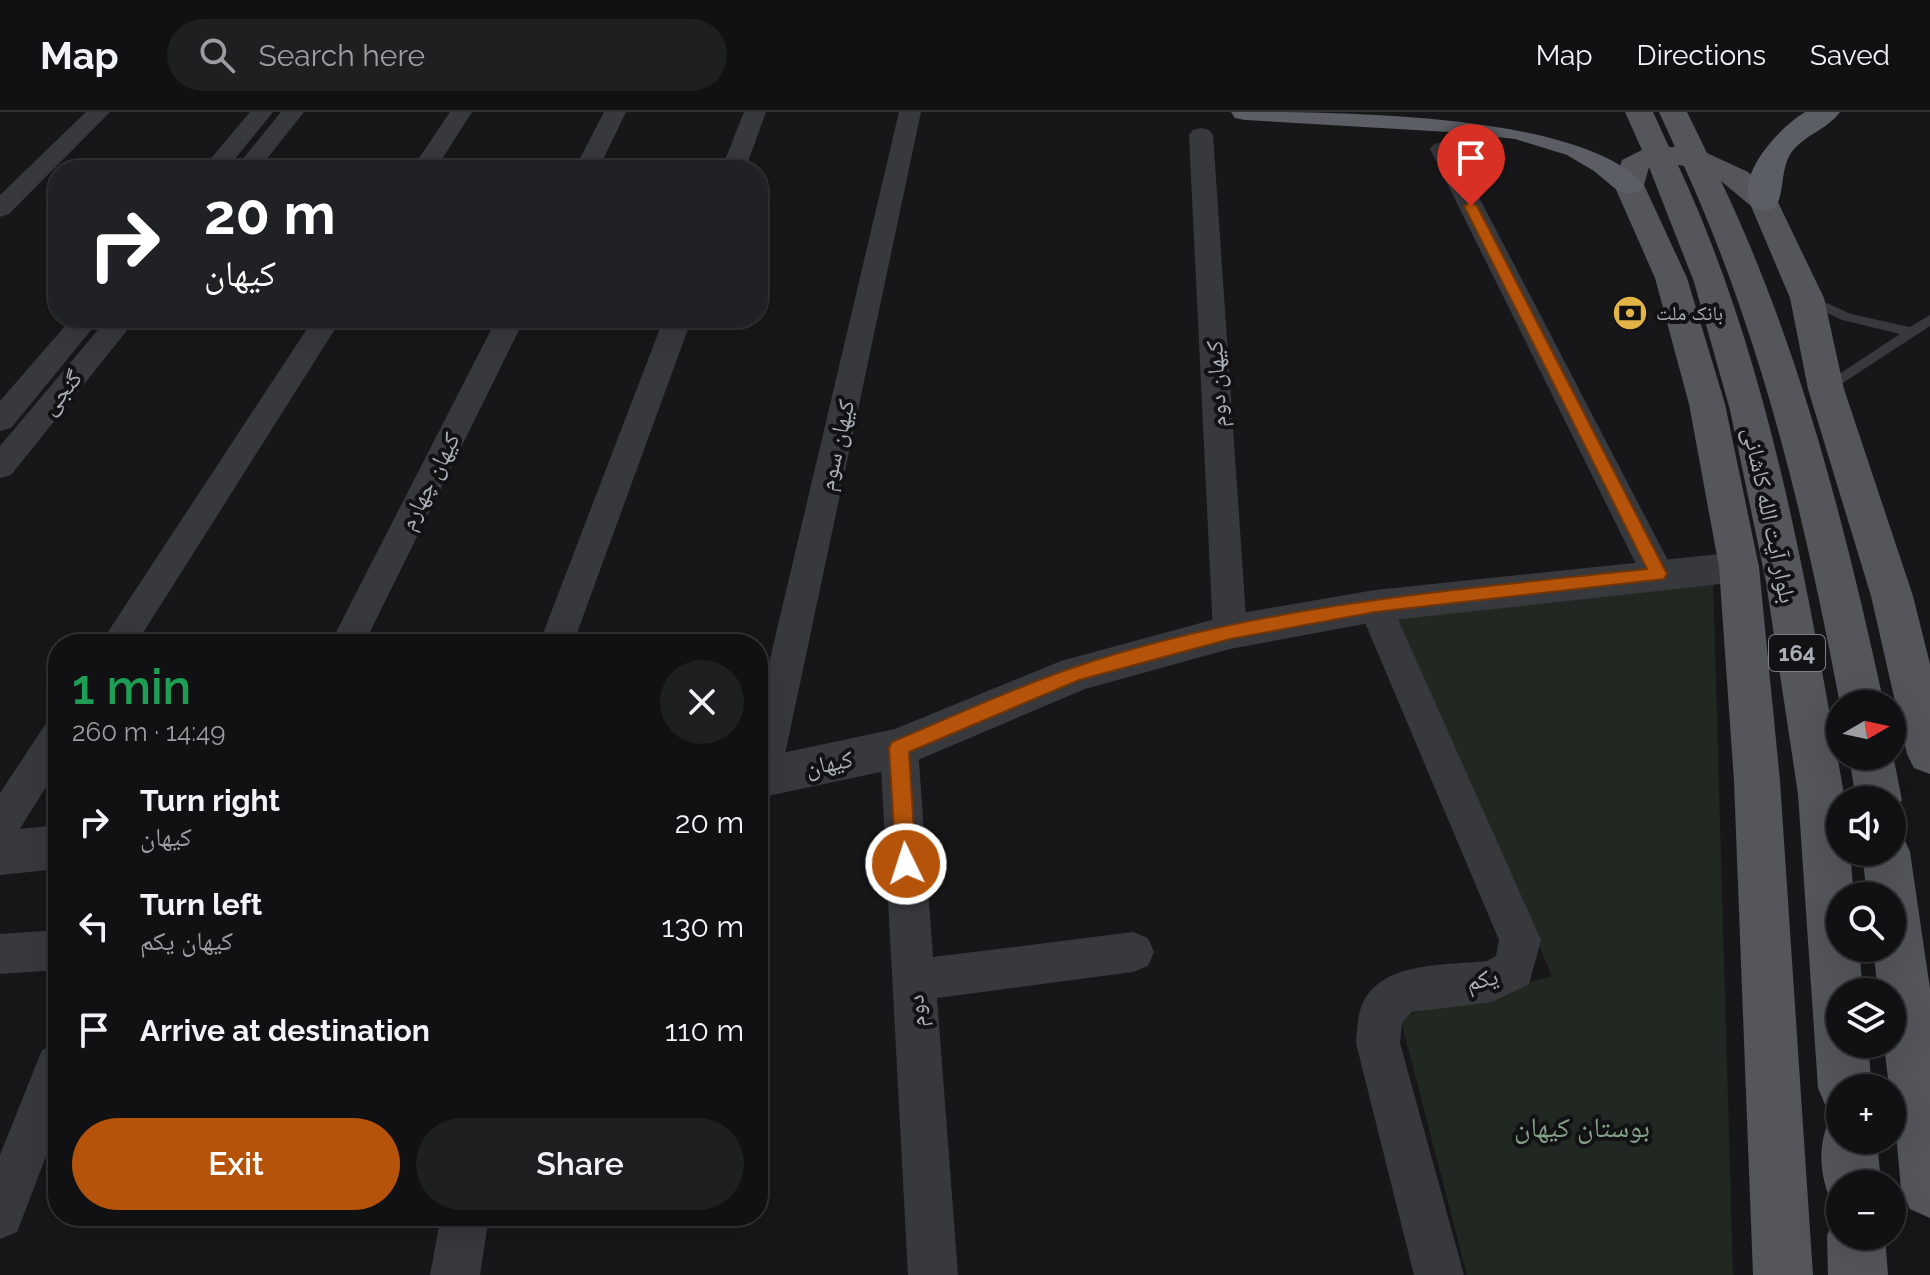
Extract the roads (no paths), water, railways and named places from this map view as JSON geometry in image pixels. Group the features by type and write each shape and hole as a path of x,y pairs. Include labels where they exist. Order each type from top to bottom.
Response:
{"highway":[{"path":"1245,112 1500,126 1551,140 1600,162 1629,185"},
{"path":"1764,202 1767,171 1779,145 1803,123 1826,112"}],"main road":[{"name":"بلوار آیت الله کاشانی","path":"1639,112 1676,194 1730,284 1797,428 1840,590 1859,690"},
{"name":"بلوار آیت الله کاشانی","path":"1673,112 1714,197 1748,410 1786,582 1821,794 1836,978"},
{"path":"1783,1275 1757,781 1739,567 1707,404 1671,278 1629,185 1632,166 1641,159 1681,156 1724,169 1764,202 1807,298 1826,389 1892,596 1930,754"},
{"path":"1888,866 1930,1189"},
{"path":"1857,1250 1858,1275"}],"street":[{"path":"50,160 99,112"},
{"path":"221,160 262,112"},
{"path":"253,160 293,112"},
{"path":"430,160 461,112"},
{"path":"591,160 615,112"},
{"path":"737,160 755,112"},
{"name":"کیهان سوم","path":"768,738 910,112"},
{"name":"کیهان دوم","path":"1201,135 1230,632"},
{"path":"1442,149 1658,574"},
{"path":"0,209 48,162"},
{"name":"گنجی","path":"0,421 79,328"},
{"name":"گنجی","path":"0,467 115,328"},
{"path":"123,634 322,328"},
{"name":"کیهان چهارم","path":"352,634 506,328"},
{"path":"560,634 674,328"},
{"name":"کیهان","path":"768,776 899,748 1076,674 1230,632 1375,606 1739,567"},
{"name":"یکم","path":"1375,606 1520,940 1514,969 1492,981 1401,992 1381,1013 1378,1043 1439,1275"},
{"name":"دوم","path":"899,748 933,1275"},
{"path":"0,826 48,752"},
{"path":"0,853 48,848"},
{"path":"0,954 48,951"},
{"path":"914,980 1133,952"},
{"path":"0,1215 48,1092"},
{"path":"455,1275 463,1226"}],"lane":[{"path":"1807,298 1847,317 1912,332"},
{"path":"1826,389 1930,319"}],"place":[{"name":"بانک ملت","path":"1630,313"}],"park label":[{"name":"بوستان کیهان","path":"1582,1127"}]}
